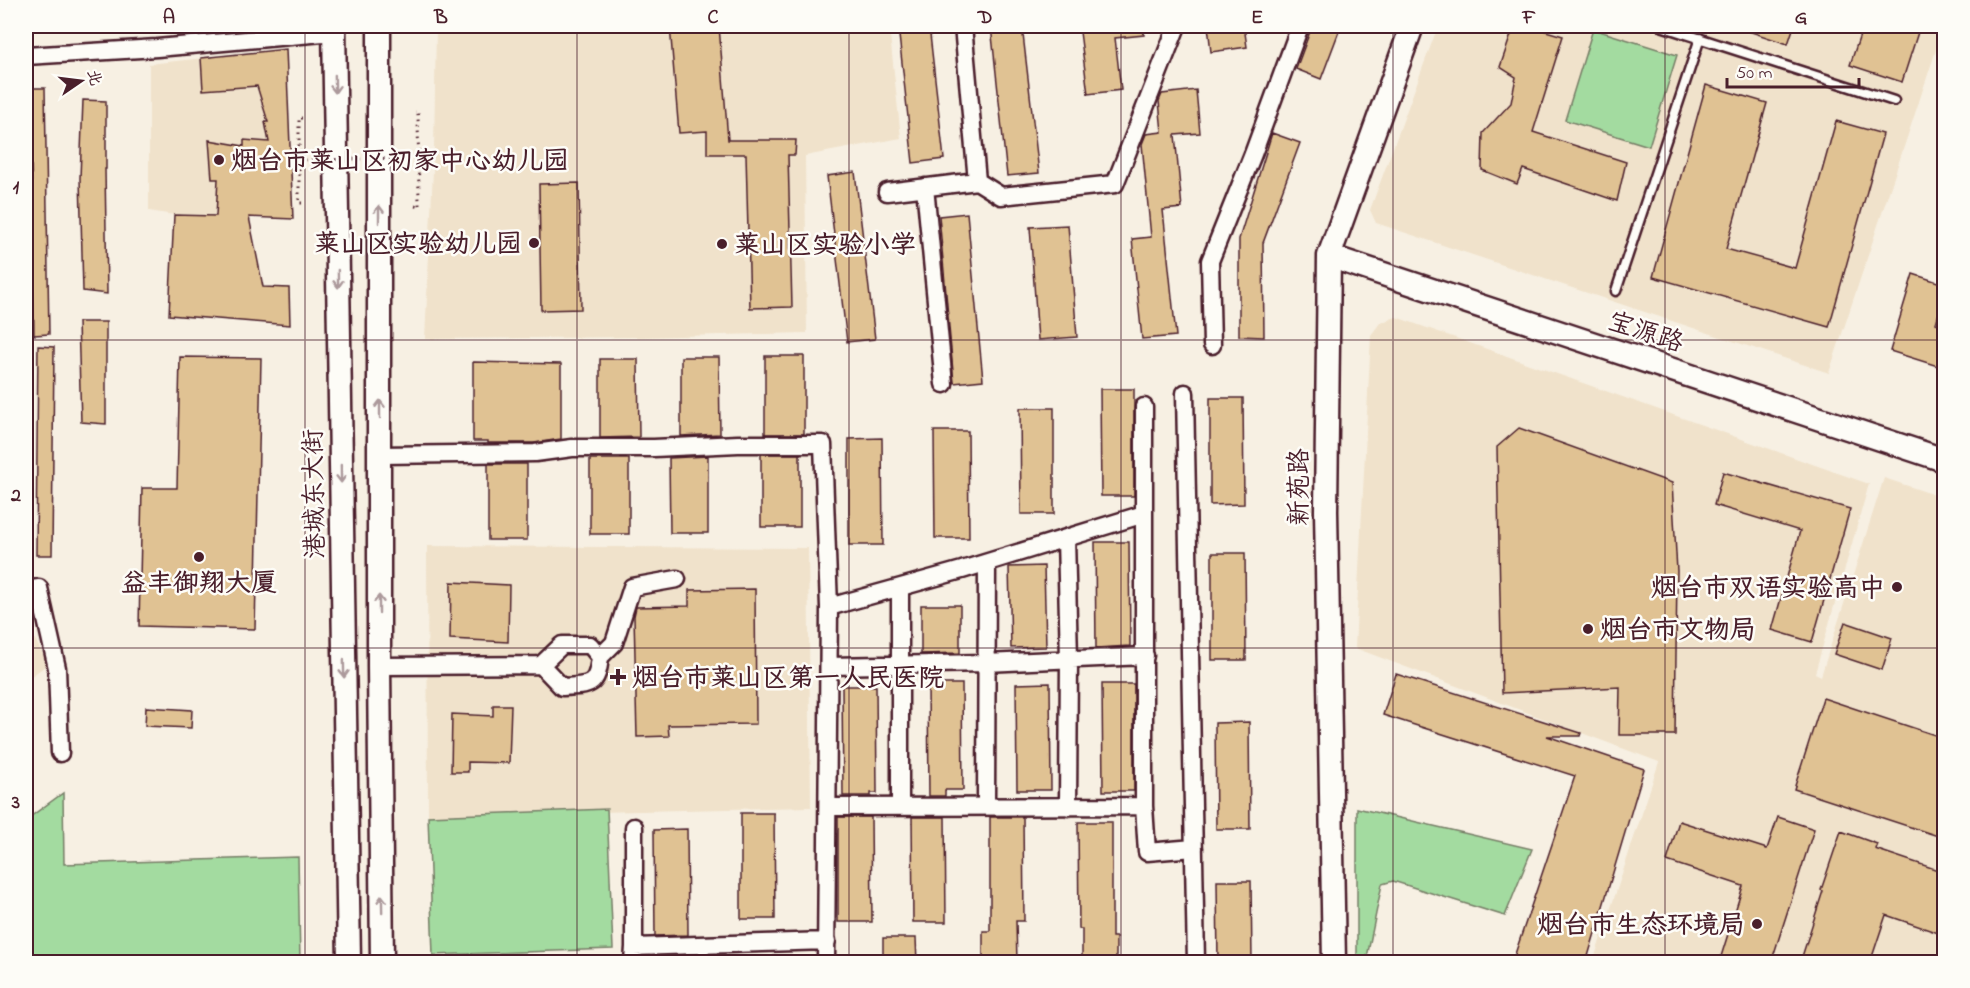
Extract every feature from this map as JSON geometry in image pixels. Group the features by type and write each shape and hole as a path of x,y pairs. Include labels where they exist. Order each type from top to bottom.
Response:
{"main road":[{"path":"379,26 379,666 382,963"},
{"name":"新苑路","path":"1334,963 1326,511 1329,256 1412,26"},
{"name":"港城东大街","path":"334,29 349,963"},
{"name":"宝源路","path":"1329,256 1944,460"}],"street":[{"path":"963,26 977,181"},
{"path":"887,192 977,181 1001,196 1115,184 1178,26"},
{"path":"1212,345 1210,261 1253,154 1300,26"},
{"path":"26,56 157,48 334,29"},
{"path":"925,187 944,384"},
{"path":"1185,393 1196,963"},
{"path":"1143,407 1144,806 1147,852 1194,848"},
{"path":"380,455 536,453 572,448 823,444 829,607 826,963"},
{"path":"829,607 987,563 1144,513"},
{"path":"1066,538 1069,658 1068,807"},
{"path":"986,807 987,563"},
{"path":"541,664 562,687 591,683 598,675 600,657 614,643 632,587 677,579"},
{"path":"26,590 39,588 57,668 60,753"},
{"path":"900,588 900,807"},
{"path":"379,666 541,664 562,645 590,645 600,657"},
{"path":"829,666 986,663 1145,656"},
{"path":"829,807 1144,806"},
{"path":"634,827 634,955 827,941"}],"lane":[{"path":"1661,26 1894,101"},
{"path":"1616,291 1700,38"}],"path":[{"path":"414,206 419,207 418,112 415,112"},
{"path":"302,118 300,118 299,160 299,203 302,203"},
{"path":"299,160 419,158"}],"shaded area":[{"name":"莱山区实验小学","path":"436,26 889,26 901,138 805,156 807,333 425,339 434,149"},
{"path":"1438,26 1944,26 1829,373 1376,223 1370,210"},
{"name":"烟台市莱山区初家中心幼儿园","path":"286,49 293,219 174,215 149,211 149,64"},
{"path":"1396,317 1869,484 1815,673 1821,676 1884,478 1944,498 1944,962 1593,962 1659,762 1355,648 1371,335 1380,323"},
{"name":"烟台市莱山区第一人民医院","path":"427,546 808,548 811,807 428,816"},
{"path":"26,622 48,664 26,680"}],"green space":[{"path":"772,26 873,26 873,27 773,34"},
{"path":"1593,29 1677,55 1649,146 1565,120"},
{"path":"63,793 64,864 298,857 300,962 26,962 26,820"},
{"path":"1357,808 1532,849 1505,916 1393,881 1382,884 1366,962 1357,962"},
{"path":"607,809 613,949 433,955 428,816"}],"building":[{"path":"670,26 719,26 728,140 796,140 795,155 788,155 792,307 750,308 746,154 707,154 707,131 679,133"},
{"path":"898,26 929,26 944,159 913,163"},
{"path":"991,26 1022,26 1039,173 1007,176"},
{"path":"1093,26 1143,26 1144,35 1115,38 1121,90 1088,94 1080,32 1094,31"},
{"path":"1208,26 1244,26 1247,47 1211,52"},
{"path":"1312,26 1341,26 1321,79 1296,69"},
{"path":"1514,26 1529,26 1563,36 1533,132 1626,162 1617,201 1523,169 1517,184 1482,170 1483,133 1511,103 1516,77 1500,67"},
{"path":"1739,26 1794,26 1788,44 1739,28"},
{"path":"1863,26 1920,26 1902,82 1850,65"},
{"path":"286,49 293,219 249,217 263,287 289,288 290,325 169,315 174,215 216,216 218,179 212,179 209,140 244,146 244,140 269,142 265,122 268,122 257,86 203,90 201,58"},
{"path":"1706,85 1767,103 1726,249 1795,268 1836,121 1883,134 1829,327 1653,277"},
{"path":"30,88 45,88 49,334 34,335"},
{"path":"1196,90 1200,133 1175,135 1182,208 1163,210 1176,336 1142,339 1132,239 1151,237 1142,144 1146,134 1162,132 1159,101 1162,94"},
{"path":"83,100 106,101 107,294 83,291 80,178"},
{"path":"1272,133 1300,143 1263,243 1264,337 1239,336 1239,239"},
{"path":"855,172 875,339 847,342 827,176"},
{"path":"579,183 581,309 541,310 539,184"},
{"path":"967,213 983,380 954,383 939,216"},
{"path":"1068,225 1077,337 1038,340 1030,227"},
{"path":"1913,274 1944,284 1944,296 1936,323 1944,326 1944,368 1890,351"},
{"path":"78,322 106,322 106,424 81,422"},
{"path":"38,346 54,347 52,555 36,555"},
{"path":"765,356 804,356 804,434 765,434"},
{"name":"益丰御翔大厦","path":"180,357 261,358 255,629 139,626 142,488 177,488"},
{"path":"681,357 719,357 720,434 681,436"},
{"path":"600,359 638,359 639,437 600,438"},
{"path":"473,362 561,364 561,439 534,443 473,441"},
{"path":"1100,389 1134,389 1134,496 1101,496"},
{"path":"1210,398 1243,398 1244,504 1210,505"},
{"path":"1020,408 1054,408 1054,514 1021,514"},
{"name":"烟台市文物局","path":"1519,428 1672,483 1677,571 1675,735 1619,735 1620,687 1502,693 1497,447"},
{"path":"934,431 968,431 969,538 935,538"},
{"path":"882,438 883,545 849,545 849,439"},
{"path":"761,454 800,454 800,527 761,527"},
{"path":"708,456 708,533 670,533 669,458"},
{"path":"590,459 629,459 629,534 590,534"},
{"path":"488,464 527,464 527,540 488,540"},
{"path":"1723,472 1850,509 1812,642 1772,630 1800,531 1714,505"},
{"path":"1095,542 1129,542 1130,646 1096,648"},
{"path":"1212,553 1245,553 1246,660 1212,660"},
{"path":"1044,566 1046,647 1011,648 1009,567"},
{"path":"451,582 509,585 508,642 450,639"},
{"path":"755,589 756,724 668,725 669,736 637,737 634,616 636,607 689,606 689,590"},
{"path":"921,605 960,605 960,653 921,654"},
{"path":"1845,622 1892,638 1882,670 1834,654"},
{"path":"1396,674 1581,733 1580,736 1547,736 1644,769 1586,963 1512,963 1575,776 1383,715"},
{"path":"1050,683 1051,790 1017,790 1016,684"},
{"path":"928,684 962,684 963,790 945,790 945,796 929,796"},
{"path":"1102,684 1134,684 1134,791 1103,791"},
{"path":"842,686 876,686 877,793 871,793 871,796 843,796"},
{"path":"1823,698 1944,738 1944,838 1794,789"},
{"path":"493,705 511,705 509,763 468,762 468,772 451,772 452,714 493,716"},
{"path":"146,707 192,710 191,728 145,726"},
{"path":"1249,722 1250,829 1216,829 1215,723"},
{"path":"741,813 774,813 775,919 741,919"},
{"path":"838,817 871,817 872,922 838,922"},
{"path":"912,817 945,817 946,922 913,922"},
{"path":"990,817 1023,817 1024,921 1016,921 1017,963 983,963 983,931 990,931"},
{"name":"烟台市生态环境局","path":"1778,817 1814,829 1771,963 1719,963 1743,886 1667,861 1679,821 1767,849"},
{"path":"1078,822 1112,822 1112,937 1116,937 1116,963 1082,963 1082,929 1079,929"},
{"path":"687,829 688,935 655,936 654,830"},
{"path":"1841,831 1877,844 1875,849 1944,872 1944,935 1886,915 1870,963 1800,963"},
{"path":"1217,881 1251,881 1252,963 1218,963"},
{"path":"883,938 916,938 917,963 883,963"}],"place":[{"name":"烟台市莱山区初家中心幼儿园","path":"219,160"},
{"name":"莱山区实验幼儿园","path":"534,243"},
{"name":"莱山区实验小学","path":"722,244"},
{"name":"益丰御翔大厦","path":"199,557"},
{"name":"烟台市双语实验高中","path":"1897,587"},
{"name":"烟台市文物局","path":"1588,629"},
{"name":"烟台市莱山区第一人民医院","path":"618,677"},
{"name":"烟台市生态环境局","path":"1757,924"}]}
